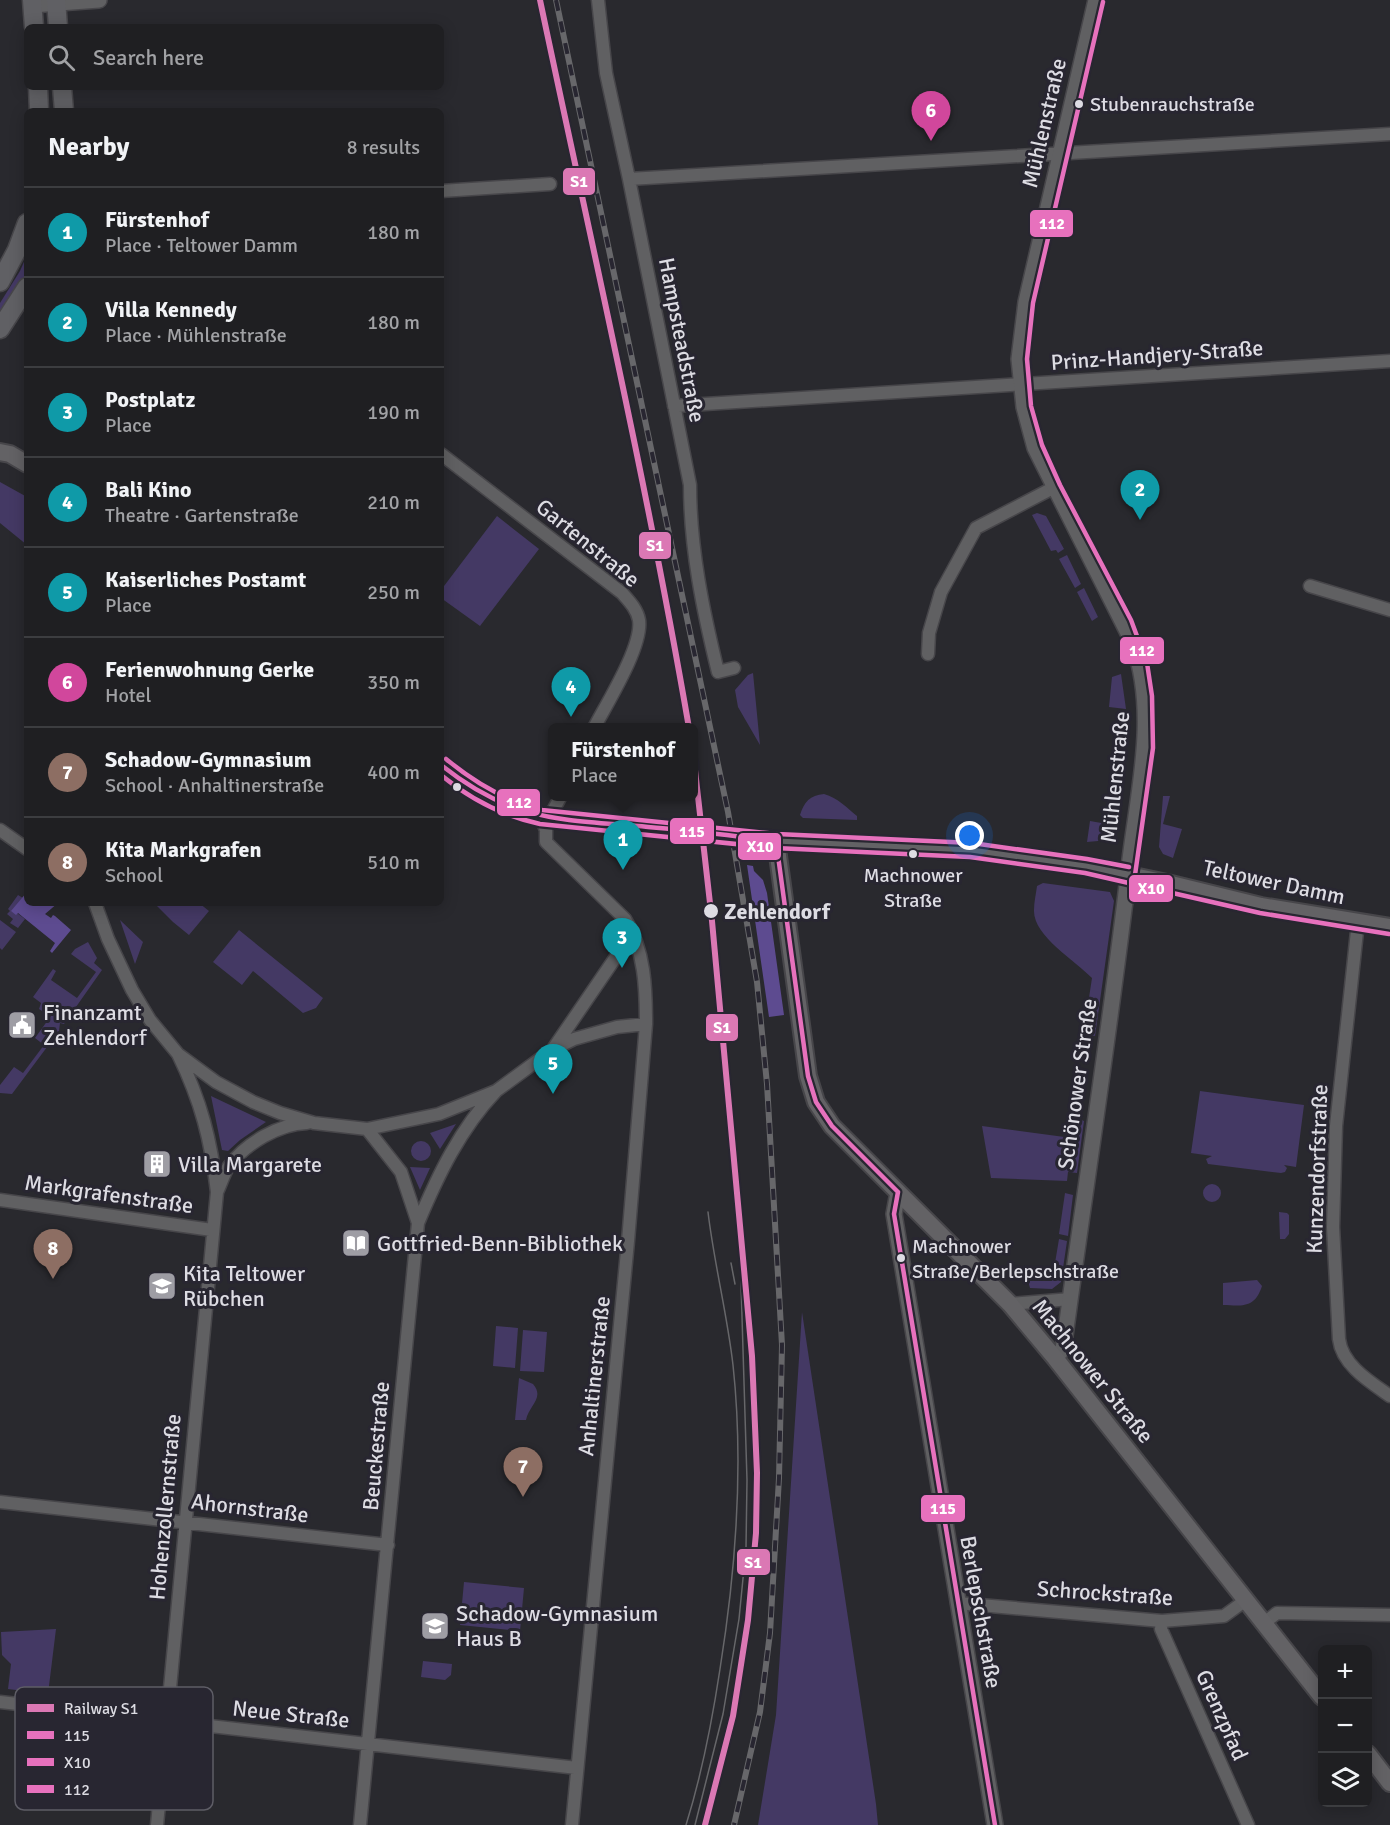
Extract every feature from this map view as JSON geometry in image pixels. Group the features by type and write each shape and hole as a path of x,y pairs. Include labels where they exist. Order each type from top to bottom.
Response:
{"main road":[{"path":"32,2 34,24"},
{"path":"56,2 58,24"},
{"path":"38,90 39,108"},
{"path":"62,90 64,108"},
{"path":"0,282 24,231"},
{"path":"0,329 24,291"},
{"path":"3,449 24,462"},
{"name":"Teltower Damm","path":"444,767 478,791 510,806 545,817 651,826 776,841 971,850 1086,866 1261,906 1390,927"},
{"name":"Machnower Straße","path":"776,841 808,1076 816,1102 832,1126 1010,1304 1318,1691"},
{"path":"1372,1760 1390,1783"}],"street":[{"path":"32,2 99,0"},
{"name":"Hampsteadstraße","path":"598,0 606,73 690,485 690,512 705,619 718,672 734,668"},
{"name":"Mühlenstraße","path":"1096,0 1026,302 1018,359 1029,430 1053,488 1124,623 1133,643 1141,671 1146,727 1128,874"},
{"path":"629,179 1390,134"},
{"path":"444,191 550,184"},
{"name":"Prinz-Handjery-Straße","path":"674,406 1390,361"},
{"name":"Gartenstraße","path":"444,455 622,593 635,610 639,619 638,639 596,723"},
{"path":"928,654 929,633 941,592 976,528 1053,488"},
{"path":"1310,586 1390,610"},
{"path":"552,1050 633,932 625,919 546,842 545,817 557,801"},
{"path":"0,830 24,847"},
{"name":"Schönower Straße","path":"1055,1358 1064,1349 1128,874"},
{"path":"96,906 108,939 132,990 150,1020 178,1054 216,1082 253,1102 314,1123 367,1130 440,1114 496,1092 552,1050 574,1039 597,1031 646,1024"},
{"name":"Kunzendorfstraße","path":"1358,922 1335,1148 1333,1227 1338,1339 1340,1349 1346,1358 1366,1378 1390,1396"},
{"name":"Anhaltinerstraße","path":"572,1825 627,1253 646,1024 646,993 642,962 633,932"},
{"name":"Hohenzollernstraße","path":"169,1687 217,1192 212,1151 201,1109 178,1054"},
{"name":"Beuckestraße","path":"360,1825 418,1223 459,1137 476,1112 496,1092"},
{"name":"Hohenzollernstraße","path":"217,1192 229,1166 249,1147 275,1131 293,1124 314,1123"},
{"path":"367,1130 401,1172 418,1223"},
{"name":"Berlepschstraße","path":"898,1192 894,1214 995,1825"},
{"name":"Markgrafenstraße","path":"0,1200 212,1230"},
{"path":"1010,1304 1071,1299"},
{"name":"Ahornstraße","path":"0,1502 388,1545"},
{"name":"Schrockstraße","path":"957,1603 1162,1621 1224,1616 1245,1600"},
{"path":"1264,1623 1277,1613 1390,1615"},
{"name":"Grenzpfad","path":"1162,1621 1161,1629 1248,1825"},
{"name":"Neue Straße","path":"0,1702 15,1704"},
{"name":"Neue Straße","path":"213,1726 577,1768"},
{"name":"Hohenzollernstraße","path":"157,1825 158,1810"}],"shaded area":[{"path":"24,262 24,278 0,316 0,303"},
{"path":"0,482 24,495 24,543 0,523"},
{"path":"1037,513 1046,516 1064,549 1058,553 1056,550 1051,551 1032,515"},
{"path":"497,516 539,549 480,626 444,600 444,586"},
{"path":"1067,555 1081,584 1075,588 1059,559"},
{"path":"1084,588 1098,617 1092,621 1077,592"},
{"path":"753,673 760,745 738,707 735,690 748,675"},
{"path":"1121,674 1126,709 1109,707 1112,677"},
{"path":"824,794 842,804 857,816 857,820 803,818 800,815 808,800"},
{"path":"1163,796 1170,796 1163,824 1182,829 1173,858 1163,854 1159,847"},
{"path":"1090,821 1107,824 1104,836 1098,841 1087,842"},
{"path":"747,865 753,866 754,871 763,880 767,893 784,1015 769,1017"},
{"path":"1043,883 1110,892 1114,901 1095,1036 1089,1035 1085,1024 1092,978 1047,938 1036,920 1034,907 1037,886"},
{"path":"18,895 23,898 17,913 25,919 18,928 10,923 13,919 7,914"},
{"path":"24,896 24,906 54,906 45,914 51,918 55,916 71,930 52,953 50,951 55,943 18,913 16,915 11,911"},
{"path":"157,906 203,906 209,911 189,935"},
{"path":"0,920 16,932 2,950 0,948"},
{"path":"120,920 143,942 135,964"},
{"path":"239,930 323,998 316,1008 303,1013 253,971 242,985 213,962"},
{"path":"88,942 97,958 94,963 102,970 64,1024 60,1023 59,1031 12,1094 0,1093 0,1085 14,1067 23,1073 44,1045 35,1038 53,1013 45,1007 42,1011 39,1009 41,1003 33,997 53,969 56,971 51,980 77,998 96,972 71,954"},
{"path":"1200,1091 1304,1105 1296,1167 1284,1165 1287,1168 1281,1173 1208,1164 1206,1159 1212,1156 1191,1153"},
{"path":"211,1096 266,1122 228,1151 222,1150"},
{"path":"1076,1118 1084,1121 1077,1173 1068,1172 1067,1181 991,1178 982,1126 1072,1138"},
{"path":"456,1124 440,1149 430,1133"},
{"path":"421,1141 428,1144 431,1151 428,1158 421,1161 414,1158 411,1151 414,1144"},
{"path":"410,1167 430,1168 420,1190"},
{"path":"1212,1184 1218,1187 1221,1193 1218,1199 1212,1202 1206,1199 1203,1193 1206,1187"},
{"path":"1065,1193 1073,1195 1068,1236 1059,1234"},
{"path":"1279,1212 1289,1215 1289,1234 1285,1239 1280,1239"},
{"path":"1059,1239 1067,1241 1061,1282 1052,1289 1030,1288 1028,1281 1052,1281"},
{"path":"1257,1280 1262,1286 1252,1302 1242,1305 1223,1305 1223,1283"},
{"path":"802,1312 878,1825 758,1825 776,1715"},
{"path":"496,1326 518,1328 515,1368 493,1366"},
{"path":"523,1330 547,1332 544,1372 520,1371"},
{"path":"519,1378 533,1384 537,1393 537,1398 526,1420 515,1420"},
{"path":"464,1582 524,1588 520,1631 460,1625"},
{"path":"56,1629 49,1687 8,1689 11,1664 2,1655 1,1632"},
{"path":"423,1661 452,1664 451,1675 445,1680 421,1677"}],"tram line":[{"path":"686,1825 702,1767 717,1689 726,1631 737,1517 738,1441 733,1365 708,1212"},
{"path":"695,1825 723,1714 739,1619 746,1548 747,1480 739,1219"},
{"path":"731,1263 735,1284"}],"railway":[{"path":"556,0 728,812 757,982 767,1084 782,1345 779,1478 770,1633 760,1712 734,1825"}],"rail line":[{"name":"S1","path":"540,0 637,454 688,723"},
{"name":"S1","path":"698,797 712,921 752,1356 757,1473 756,1533 748,1620 733,1716 705,1825"}],"transit line":[{"name":"112","path":"1103,2 1033,303 1027,359 1031,406 1042,445 1060,485 1131,620 1147,663 1152,696 1153,748 1135,875"},
{"name":"112","path":"446,759 491,790 516,802 542,810 777,834 972,843 1129,867"},
{"name":"115","path":"444,767 492,798 539,815 776,841"},
{"name":"X10","path":"444,777 488,806 540,824 775,848 970,857 1085,873 1260,913 1389,934"},
{"name":"115","path":"776,841 808,1076 816,1102 832,1126 898,1192"},
{"name":"115","path":"898,1192 894,1214 995,1825"}],"place":[{"name":"Stubenrauchstraße","path":"1079,104"},
{"name":"Ferienwohnung Gerke","path":"931,141"},
{"name":"Villa Kennedy","path":"1140,520"},
{"name":"Bali Kino","path":"571,717"},
{"name":"Machnower Straße","path":"913,854"},
{"name":"Fürstenhof","path":"623,870"},
{"name":"Zehlendorf","path":"711,911"},
{"name":"Postplatz","path":"622,968"},
{"name":"Finanzamt Zehlendorf","path":"22,1025"},
{"name":"Kaiserliches Postamt","path":"553,1094"},
{"name":"Villa Margarete","path":"157,1164"},
{"name":"Gottfried-Benn-Bibliothek","path":"356,1243"},
{"name":"Machnower Straße/Berlepschstraße","path":"901,1258"},
{"name":"Kita Markgrafen","path":"53,1279"},
{"name":"Kita Teltower Rübchen","path":"162,1286"},
{"name":"Schadow-Gymnasium","path":"523,1497"},
{"name":"Schadow-Gymnasium Haus B","path":"435,1626"}]}
